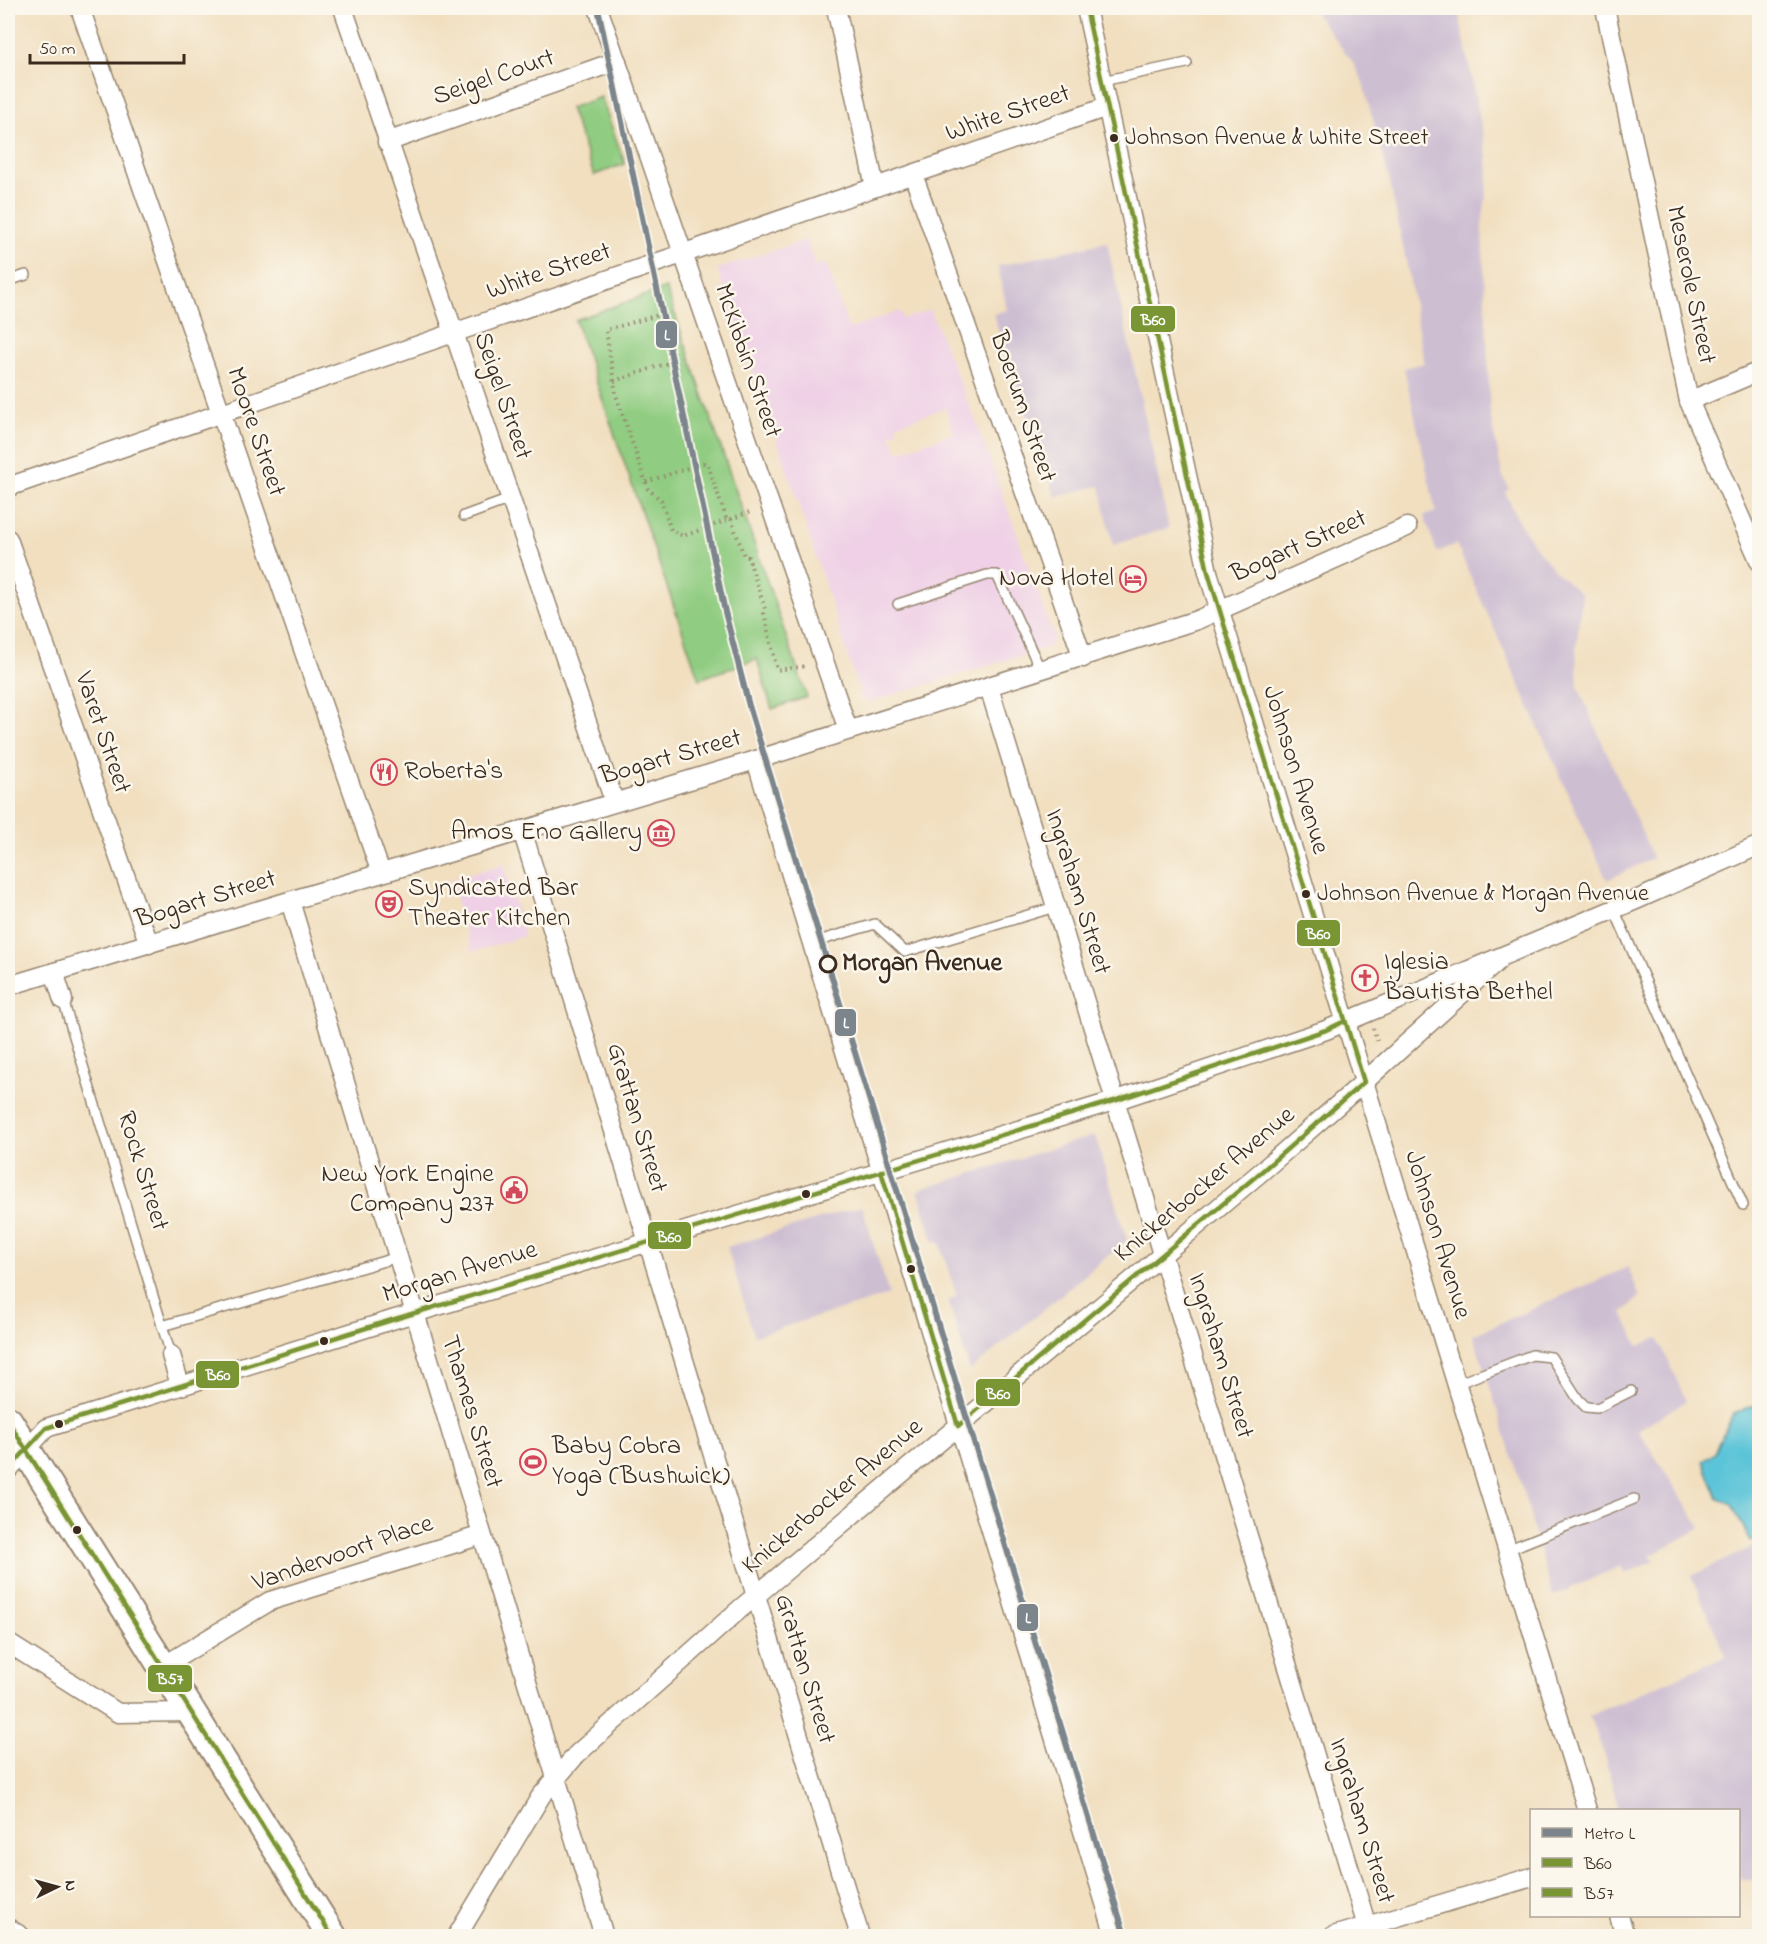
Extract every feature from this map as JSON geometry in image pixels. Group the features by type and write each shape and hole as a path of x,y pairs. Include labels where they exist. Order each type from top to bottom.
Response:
{"main road":[{"path":"8,1421 17,1460 162,1666 332,1936"}],"street":[{"name":"Moore Street","path":"80,8 381,873"},
{"name":"Seigel Street","path":"343,8 614,801"},
{"name":"McKibbin Street","path":"598,8 848,730"},
{"path":"836,8 875,187"},
{"name":"Johnson Avenue","path":"1086,8 1208,572 1587,1809"},
{"name":"Meserole Street","path":"1605,8 1689,401 1760,562"},
{"name":"Seigel Court","path":"387,142 617,61"},
{"name":"White Street","path":"8,487 1107,107"},
{"name":"Boerum Street","path":"913,174 1083,658"},
{"path":"1689,401 1760,371"},
{"name":"Bogart Street","path":"8,986 290,902 614,801 756,760 1083,658 1197,620 1407,527"},
{"name":"Varet Street","path":"8,539 149,944"},
{"name":"Ingraham Street","path":"989,687 1368,1931"},
{"path":"756,760 1114,1936"},
{"name":"Grattan Street","path":"522,830 860,1936"},
{"name":"Morgan Avenue","path":"17,1460 46,1428 415,1313 1114,1101 1326,1030 1760,845"},
{"name":"Thames Street","path":"290,902 604,1936"},
{"name":"Knickerbocker Avenue","path":"457,1936 541,1796 577,1754 756,1596 1364,1082 1508,952"},
{"name":"Rock Street","path":"54,972 63,1000"},
{"name":"Rock Street","path":"171,1355 180,1385"},
{"name":"Vandervoort Place","path":"162,1666 270,1600 482,1536"},
{"path":"8,1643 118,1713 189,1712"},
{"path":"1333,1936 1368,1931 1530,1878"},
{"path":"1619,1917 1625,1936"},
{"path":"8,1928 21,1936"}],"lane":[{"path":"1102,81 1187,63"},
{"path":"8,281 26,275"},
{"path":"464,516 510,499"},
{"path":"898,604 987,575 997,575 1041,671"},
{"path":"812,943 875,924 905,952 1055,907"},
{"path":"1614,909 1743,1205"},
{"name":"Rock Street","path":"63,1000 171,1355"},
{"path":"162,1326 398,1257"},
{"path":"1456,1384 1532,1355 1551,1357 1578,1399 1586,1407 1597,1408 1631,1390"},
{"path":"1507,1550 1634,1499"}],"path":[{"path":"655,285 691,467"},
{"path":"662,314 606,330 616,394 648,489 661,500 671,530 683,536 753,511"},
{"path":"614,381 671,362"},
{"path":"646,482 703,463 708,465 744,556 748,557 765,609 777,670 807,666"},
{"path":"1371,1022 1379,1046"}],"shaded area":[{"path":"1311,8 1458,8 1487,156 1488,181 1482,224 1490,413 1502,474 1509,489 1505,492 1520,524 1533,544 1557,573 1582,595 1576,649 1578,687 1653,858 1607,880 1456,544 1437,552 1424,516 1436,512 1404,368 1424,363 1389,178 1362,80 1352,61"},
{"path":"806,240 816,267 826,263 849,329 900,311 903,319 930,310 978,427 1054,637 1049,647 870,702 861,697 793,487 717,269","holes":["945,408 954,433 898,452 890,434 898,431 896,425"]},
{"path":"1107,242 1169,528 1113,545 1100,486 1055,496 993,314 1007,310 998,266"},
{"path":"504,864 524,936 472,952 450,880"},
{"path":"1095,1135 1127,1240 970,1371 948,1300 957,1297 940,1244 933,1240 918,1190"},
{"path":"862,1206 889,1295 754,1336 727,1247"},
{"path":"1628,1267 1640,1297 1623,1312 1638,1346 1658,1338 1686,1401 1638,1430 1701,1528 1650,1556 1654,1561 1625,1574 1621,1566 1553,1596 1519,1478 1473,1335"},
{"path":"1759,1544 1759,1883 1740,1878 1740,1809 1619,1809 1603,1751 1589,1716 1726,1656 1691,1576"}],"green space":[{"path":"601,97 625,164 594,175 570,108"},
{"path":"666,288 807,697 772,709 757,659 699,679 575,320"}],"water":[{"path":"1759,1403 1759,1538 1751,1542 1731,1503 1718,1499 1703,1461 1715,1453 1733,1414"}],"metro line":[{"name":"L","path":"598,8 725,612 749,706 1125,1936"}],"transit line":[{"name":"B60","path":"881,1171 958,1426 1261,1172 1364,1082 1208,572 1086,8"},
{"name":"B60","path":"8,1470 46,1428 395,1319 1114,1101 1326,1030 1345,1021"},
{"name":"B57","path":"8,1421 332,1936"}],"place":[{"name":"Johnson Avenue & White Street","path":"1114,138"},
{"name":"Nova Hotel","path":"1133,579"},
{"name":"Roberta's","path":"384,772"},
{"name":"Amos Eno Gallery","path":"661,833"},
{"name":"Johnson Avenue & Morgan Avenue","path":"1306,894"},
{"name":"Syndicated Bar Theater Kitchen","path":"389,904"},
{"name":"Morgan Avenue","path":"828,964"},
{"name":"Iglesia Bautista Bethel","path":"1365,978"},
{"name":"New York Engine Company 237","path":"514,1190"},
{"name":"Baby Cobra Yoga (Bushwick)","path":"533,1462"}]}
